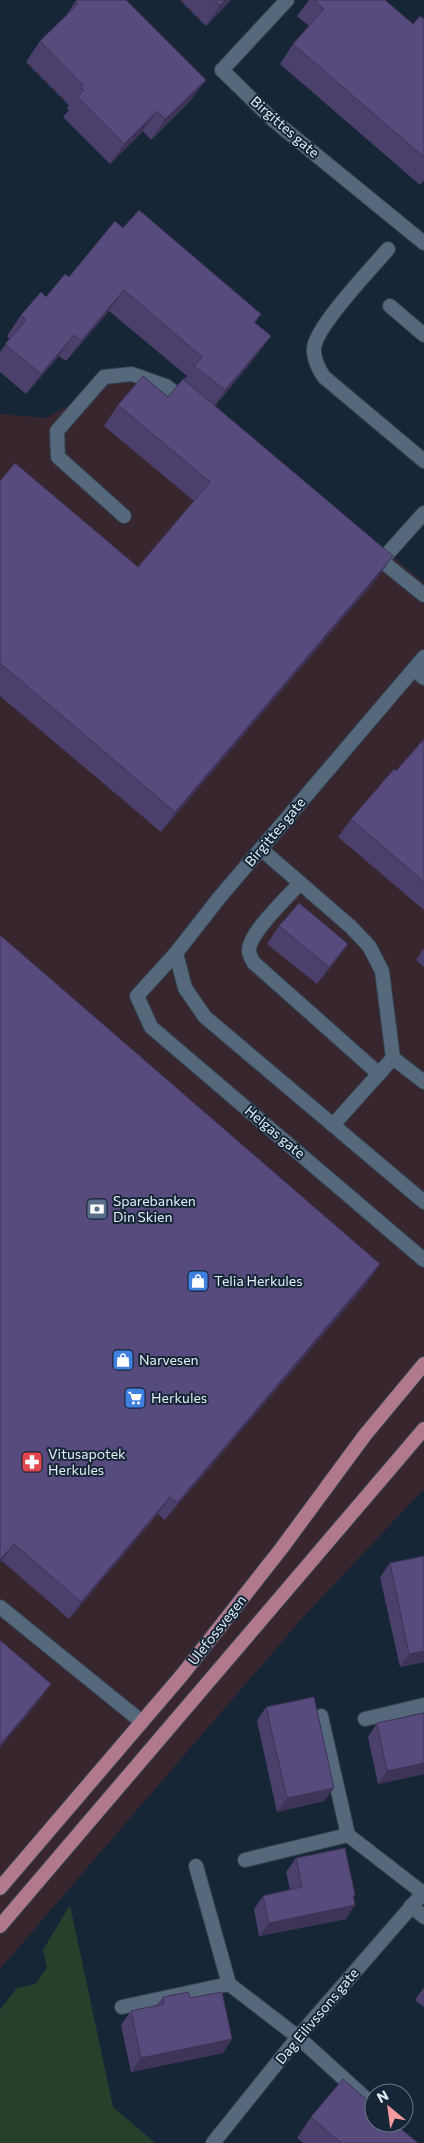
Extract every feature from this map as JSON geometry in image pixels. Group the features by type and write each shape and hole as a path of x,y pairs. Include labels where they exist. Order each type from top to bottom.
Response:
{"main road":[{"name":"Ulefossvegen","path":"0,1888 142,1722 242,1600 365,1435 424,1364"},
{"name":"Ulefossvegen","path":"0,1926 424,1429"}],"street":[{"name":"Birgittes gate","path":"287,0 222,70 272,119 424,243"},
{"path":"388,249 321,329 314,348 319,368 324,377 424,461"},
{"path":"390,306 424,335"},
{"path":"124,516 58,457 56,431 104,378 132,374 141,377 166,386 194,409"},
{"path":"382,561 424,513"},
{"path":"359,542 424,595"},
{"name":"Birgittes gate","path":"138,996 261,849 419,674 424,657"},
{"path":"261,849 369,946 382,971 393,1058 424,1082"},
{"path":"300,883 259,929 251,942 249,952 254,963 379,1074"},
{"path":"176,952 185,988 205,1018 424,1202"},
{"name":"Helgas gate","path":"138,996 151,1027 424,1260"},
{"path":"333,1125 393,1058"},
{"path":"0,1607 142,1722"},
{"path":"366,1719 424,1705"},
{"path":"321,1716 348,1835 423,1892"},
{"path":"245,1860 348,1835"},
{"path":"196,1866 229,1984 298,2037 364,2097"},
{"name":"Dag Eilivssons gate","path":"213,2143 298,2037 423,1892"},
{"path":"411,1906 424,1917"},
{"path":"122,2007 229,1984"}],"shaded area":[{"path":"137,368 213,405 424,583 424,1489 305,1615 0,1969 0,414 46,418"}],"green space":[{"path":"70,1905 113,2107 155,2143 0,2143 0,2010 17,1988 35,1984 47,1968 43,1950"}],"building":[{"path":"77,0 126,0 206,80 165,119 157,111 124,144 78,97 84,90 81,88 83,85 40,41 78,4 75,2"},
{"path":"214,0 225,0 220,5"},
{"path":"314,0 385,0 413,24 420,16 424,19 424,157 293,44 324,9"},
{"path":"139,210 261,314 254,322 271,336 225,390 194,366 202,357 124,290 81,341 74,335 41,374 5,344 26,320 21,315 41,292 46,297 65,274 69,277 115,221 123,228"},
{"path":"143,376 168,397 183,379 393,556 175,812 0,663 0,481 15,463 138,567 210,482 118,405"},
{"path":"424,739 424,882 351,819 394,769 396,771"},
{"path":"299,903 348,944 329,967 279,926"},
{"name":"Herkules","path":"0,935 380,1264 177,1503 170,1497 81,1602 14,1544 0,1560"},
{"path":"424,1556 424,1651 409,1654 390,1563"},
{"path":"0,1640 51,1684 0,1745"},
{"path":"314,1697 334,1788 287,1798 266,1707"},
{"path":"424,1713 424,1763 387,1771 377,1723"},
{"path":"345,1848 355,1895 353,1896 355,1905 269,1923 263,1896 302,1887 296,1858"},
{"path":"188,1992 190,1998 222,1992 232,2039 141,2058 131,2011 164,2004 163,1997"},
{"path":"343,2079 364,2097 364,2133 406,2133 418,2143 341,2143 311,2117"}],"place":[{"name":"Sparebanken Din Skien","path":"97,1209"},
{"name":"Telia Herkules","path":"198,1281"},
{"name":"Narvesen","path":"123,1360"},
{"name":"Herkules","path":"135,1398"},
{"name":"Vitusapotek Herkules","path":"32,1462"}]}
